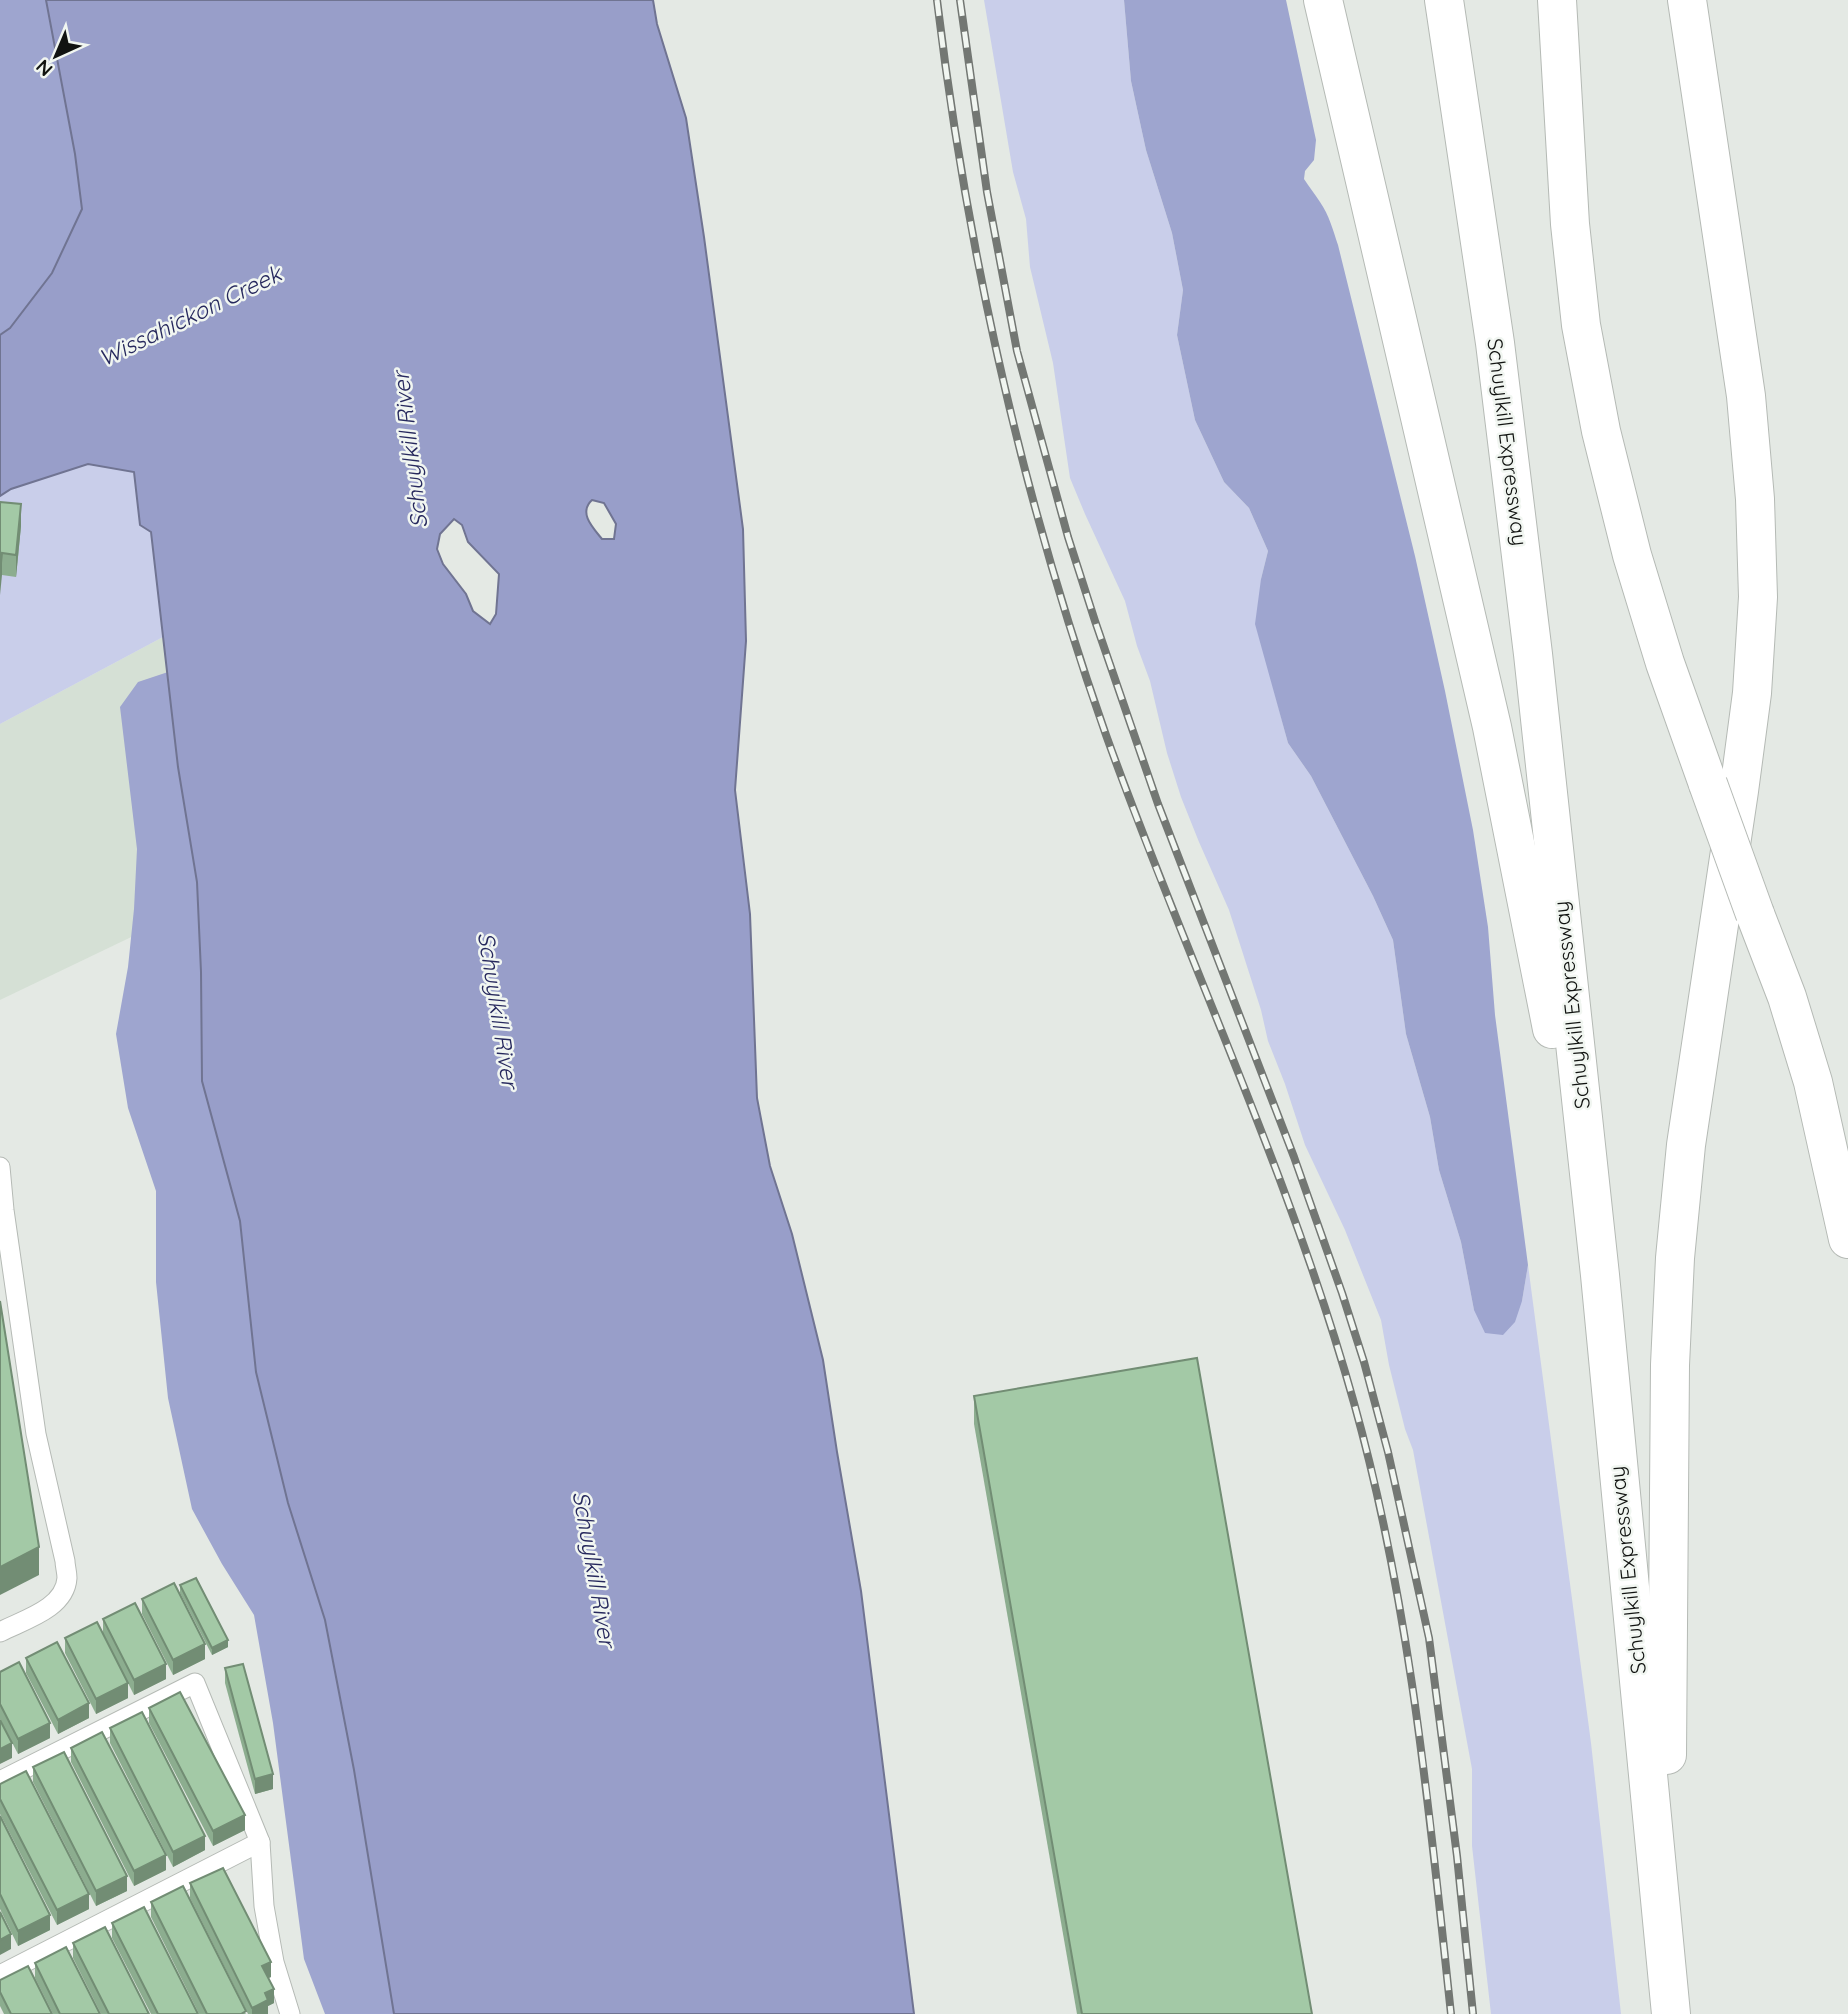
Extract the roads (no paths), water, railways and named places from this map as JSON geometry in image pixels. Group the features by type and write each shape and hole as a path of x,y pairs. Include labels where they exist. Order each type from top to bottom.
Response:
{"highway":[{"path":"1323,0 1492,727 1600,1275"},
{"name":"Schuylkill Expressway","path":"1444,0 1495,343 1533,654 1600,1275 1671,2014"},
{"path":"1557,0 1570,223 1580,326 1601,431 1632,555 1665,663 1787,997 1813,1082 1848,1239"},
{"path":"1666,1963 1670,1365 1675,1258 1686,1145 1752,693 1758,597 1755,499 1746,396 1687,0"}],"lane":[{"path":"0,1167 36,1434 67,1580 58,1600 0,1632"},
{"path":"0,1781 195,1682 260,1842 264,1906 274,1962 290,2014"},
{"path":"0,1975 260,1842"}],"water":[{"path":"46,0 653,0 657,24 686,118 743,529 746,641 735,790 750,914 757,1098 770,1166 792,1234 823,1360 861,1591 914,2014 394,2014 354,1770 325,1620 288,1503 256,1372 240,1221 202,1081 197,882 178,767 151,532 140,525 134,472 88,464 11,489 0,496 0,335 10,328 52,273 82,209 75,154","holes":["592,500 604,503 616,524 614,539 602,539 591,525 586,510","454,519 462,525 468,542 499,574 496,614 490,624 473,611 466,594 443,564 437,549 440,534"]}],"railway":[{"path":"937,0 949,94 982,280 1001,372 1048,555 1106,735 1299,1233 1354,1403 1390,1554 1404,1630 1425,1783 1451,2014"},
{"path":"960,0 987,192 1017,351 1068,537 1158,804 1294,1157 1342,1293 1388,1452 1429,1638 1457,1856 1473,2014"}],"water label":[{"name":"Wissahickon Creek","path":"190,316"},
{"name":"Schuylkill River","path":"410,450"},
{"name":"Schuylkill River","path":"498,1010"},
{"name":"Schuylkill River","path":"594,1569"}]}
